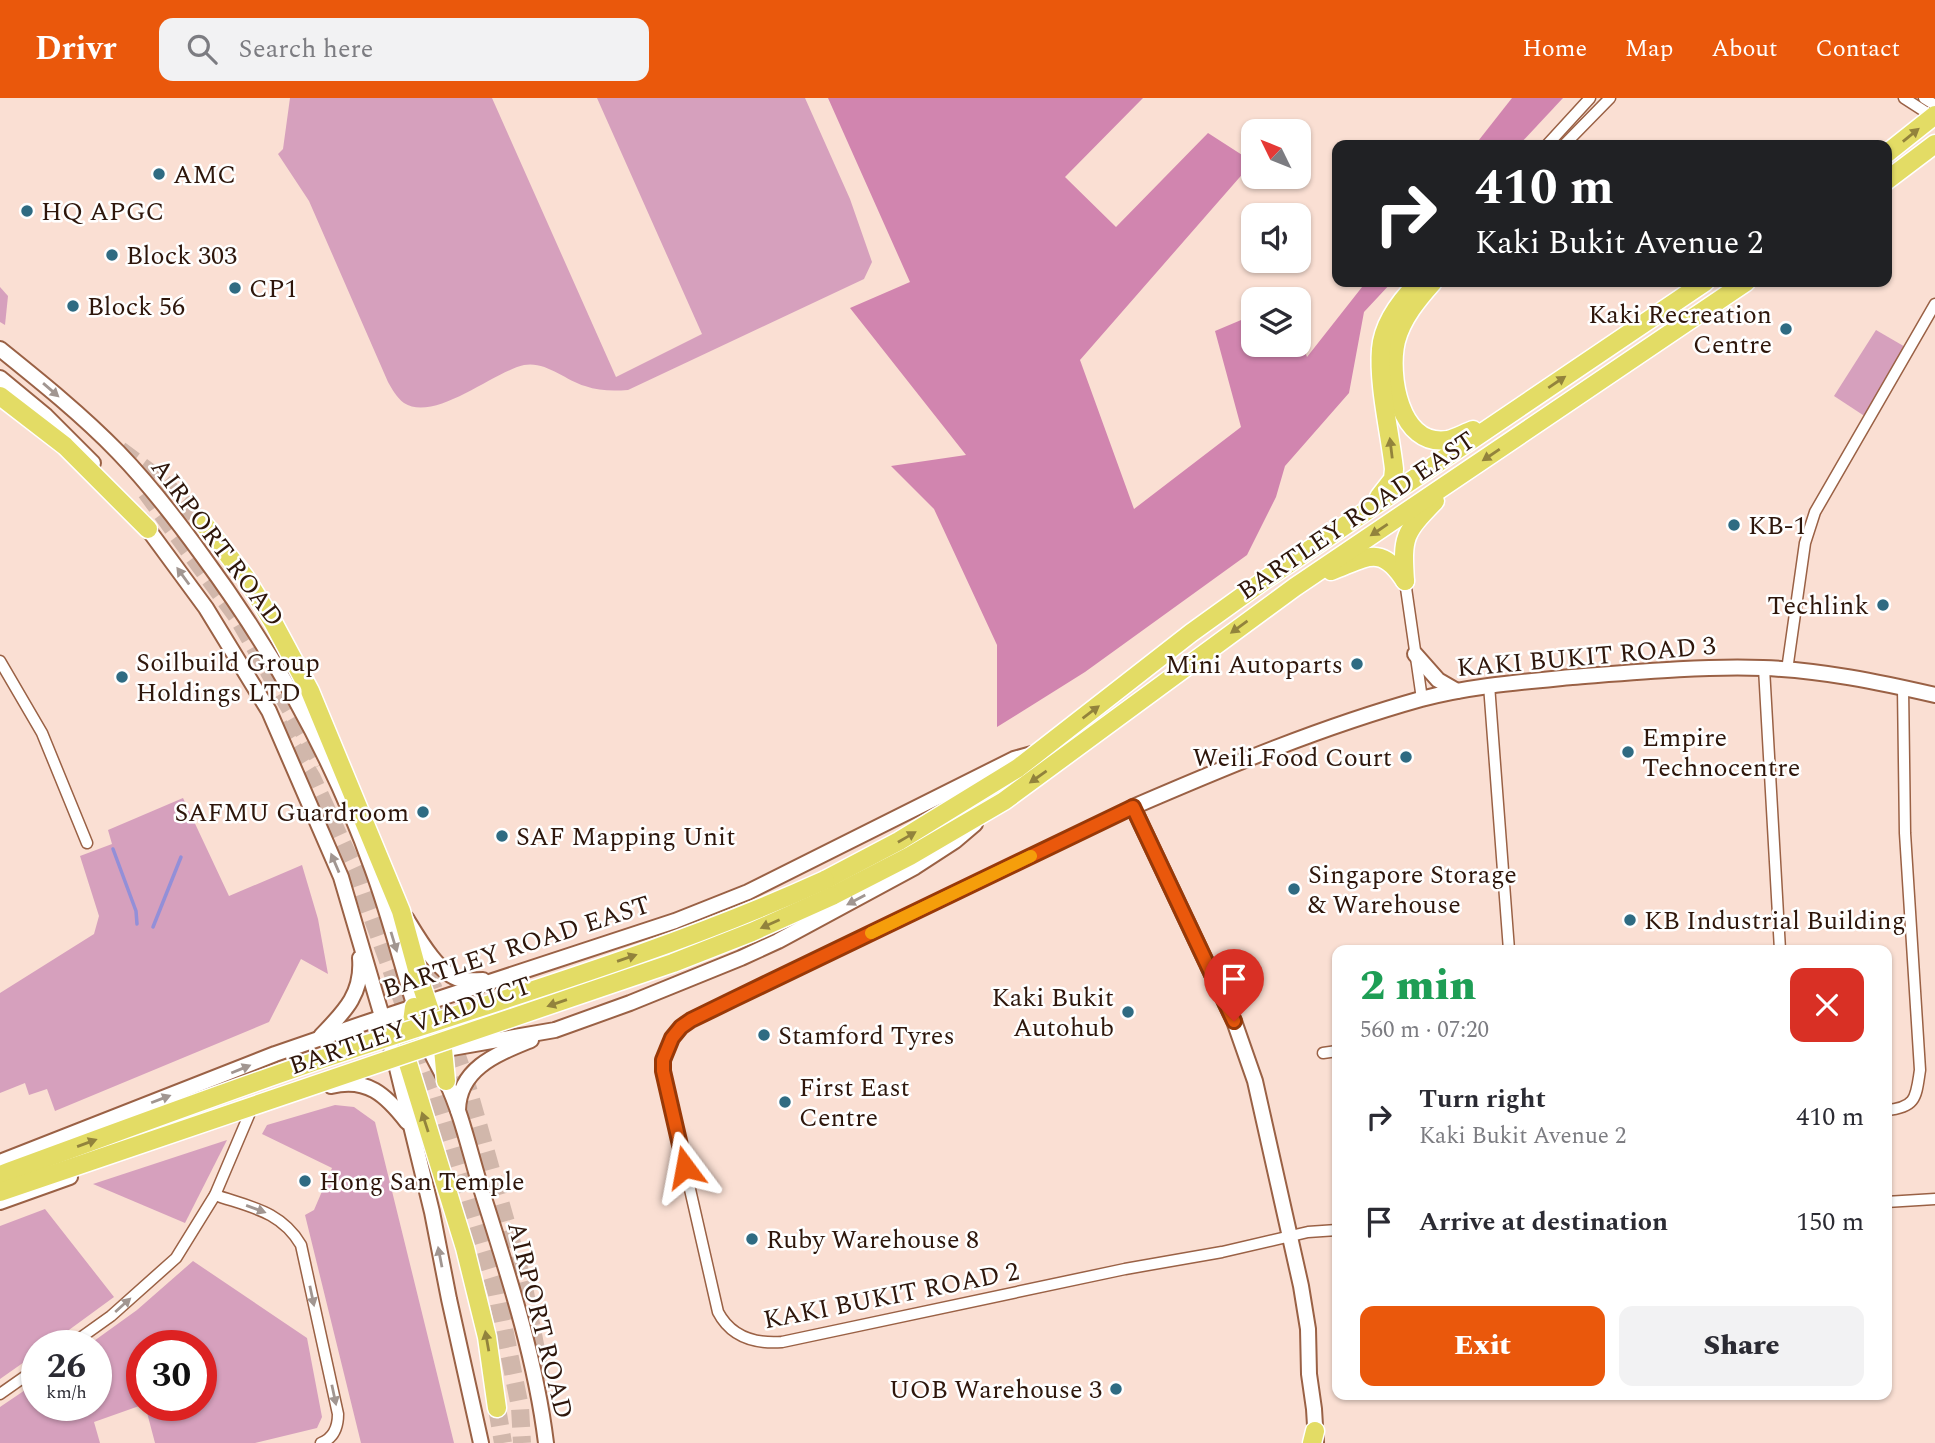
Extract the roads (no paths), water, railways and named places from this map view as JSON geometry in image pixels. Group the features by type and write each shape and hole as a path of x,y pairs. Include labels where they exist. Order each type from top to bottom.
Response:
{"highway":[{"path":"1892,149 1935,117"},
{"path":"1892,176 1935,144"},
{"path":"1370,508 1393,479 1394,469 1381,377 1381,346 1391,317 1414,287"},
{"path":"1429,287 1417,300 1396,340 1393,369 1401,410 1418,432 1434,439 1447,440 1500,420"},
{"name":"BARTLEY ROAD EAST","path":"829,888 1017,768 1191,633 1697,287"},
{"name":"BARTLEY ROAD EAST","path":"829,888 910,856 1004,802 1295,587 1739,287"},
{"path":"0,396 65,446 148,529"},
{"path":"1405,581 1404,548 1410,528 1456,479"},
{"path":"204,524 245,577 310,691 401,911 421,1005 446,1081"},
{"path":"1295,587 1378,556 1392,563 1405,581"},
{"name":"BARTLEY VIADUCT","path":"0,1175 311,1063 682,940 829,888"},
{"name":"BARTLEY VIADUCT","path":"0,1192 674,963 752,932 829,888"},
{"path":"421,1005 402,1062 465,1248 487,1337 497,1408"}],"main road":[{"name":"AIRPORT ROAD","path":"0,349 78,413 119,453 179,524 231,594 295,698 330,768 372,867 421,1005"},
{"name":"AIRPORT ROAD","path":"0,378 72,440 117,490 217,624 269,711 341,877 383,1017 402,1062 410,1126 432,1212 481,1443"},
{"path":"217,624 231,603 231,594"},
{"path":"1415,654 1438,680 1457,691"},
{"name":"KAKI BUKIT ROAD 3","path":"1133,807 1299,737 1422,699 1489,685 1685,668 1764,668 1879,682 1935,695"},
{"name":"BARTLEY ROAD EAST","path":"0,1161 317,1040 675,921 748,892 1014,759 1036,753"},
{"name":"BARTLEY ROAD EAST","path":"402,1062 437,1051 555,1030 630,1003 778,941 915,867 955,841 1004,802"},
{"path":"1133,807 1234,1021 1260,1100 1308,1329 1309,1374 1316,1440"},
{"path":"401,911 432,957 452,976 493,981"},
{"path":"317,1040 351,1003 361,974 357,927"},
{"path":"458,1117 458,1096 467,1079 477,1069 504,1052 555,1030"},
{"name":"AIRPORT ROAD","path":"446,1081 514,1293 541,1406 546,1443"},
{"path":"0,1202 333,1085 358,1084 391,1101 410,1126"},
{"path":"62,1137 55,1152 55,1160 59,1169 71,1177"}],"street":[{"path":"1551,140 1590,98"},
{"path":"1569,140 1610,98"},
{"path":"1904,98 1935,117"},
{"path":"1924,98 1935,105"},
{"path":"1787,670 1805,543 1815,512 1935,304"},
{"path":"1405,581 1422,699"},
{"path":"0,661 43,733 86,843"},
{"path":"1764,668 1780,945"},
{"path":"1489,685 1509,945"},
{"path":"1892,1110 1901,1109 1912,1102 1920,1070 1905,832 1903,688"},
{"name":"KAKI BUKIT ROAD 2","path":"1133,807 691,1020 672,1038 663,1060 663,1071 718,1312 724,1324 743,1337 756,1342 782,1342 1308,1232 1332,1230"},
{"path":"1323,1053 1332,1052"},
{"path":"91,1330 176,1258 215,1195 249,1115"},
{"path":"233,1120 241,1134"},
{"path":"215,1195 279,1219 293,1231 301,1245 338,1414 338,1424 333,1435 321,1443"},
{"path":"1892,1202 1935,1199"},
{"path":"0,1394 21,1379"}],"waterway":[{"path":"113,849 136,911 137,924"},
{"path":"153,927 181,857"}],"tunnel":[{"path":"120,450 163,482 204,524"},
{"path":"146,492 238,618 322,764"},
{"path":"279,725 312,778 357,875 437,1096 497,1294 520,1407 522,1443"},
{"path":"416,948 428,973 466,1082 523,1282 542,1381"},
{"path":"497,1408 503,1443"}],"place":[{"name":"AMC","path":"159,174"},
{"name":"HQ APGC","path":"27,211"},
{"name":"Block 303","path":"112,255"},
{"name":"CP1","path":"235,288"},
{"name":"Block 56","path":"73,306"},
{"name":"Kaki Recreation Centre","path":"1786,329"},
{"name":"KB-1","path":"1734,525"},
{"name":"Techlink","path":"1883,605"},
{"name":"Mini Autoparts","path":"1357,664"},
{"name":"Soilbuild Group Holdings LTD","path":"122,677"},
{"name":"Empire Technocentre","path":"1628,752"},
{"name":"Weili Food Court","path":"1406,757"},
{"name":"SAFMU Guardroom","path":"423,812"},
{"name":"SAF Mapping Unit","path":"502,836"},
{"name":"Singapore Storage & Warehouse","path":"1294,889"},
{"name":"KB Industrial Building","path":"1630,920"},
{"name":"Kaki Bukit Autohub","path":"1128,1012"},
{"name":"Stamford Tyres","path":"764,1035"},
{"name":"First East Centre","path":"785,1102"},
{"name":"Hong San Temple","path":"305,1181"},
{"name":"Ruby Warehouse 8","path":"752,1239"},
{"name":"UOB Warehouse 3","path":"1116,1389"}]}
